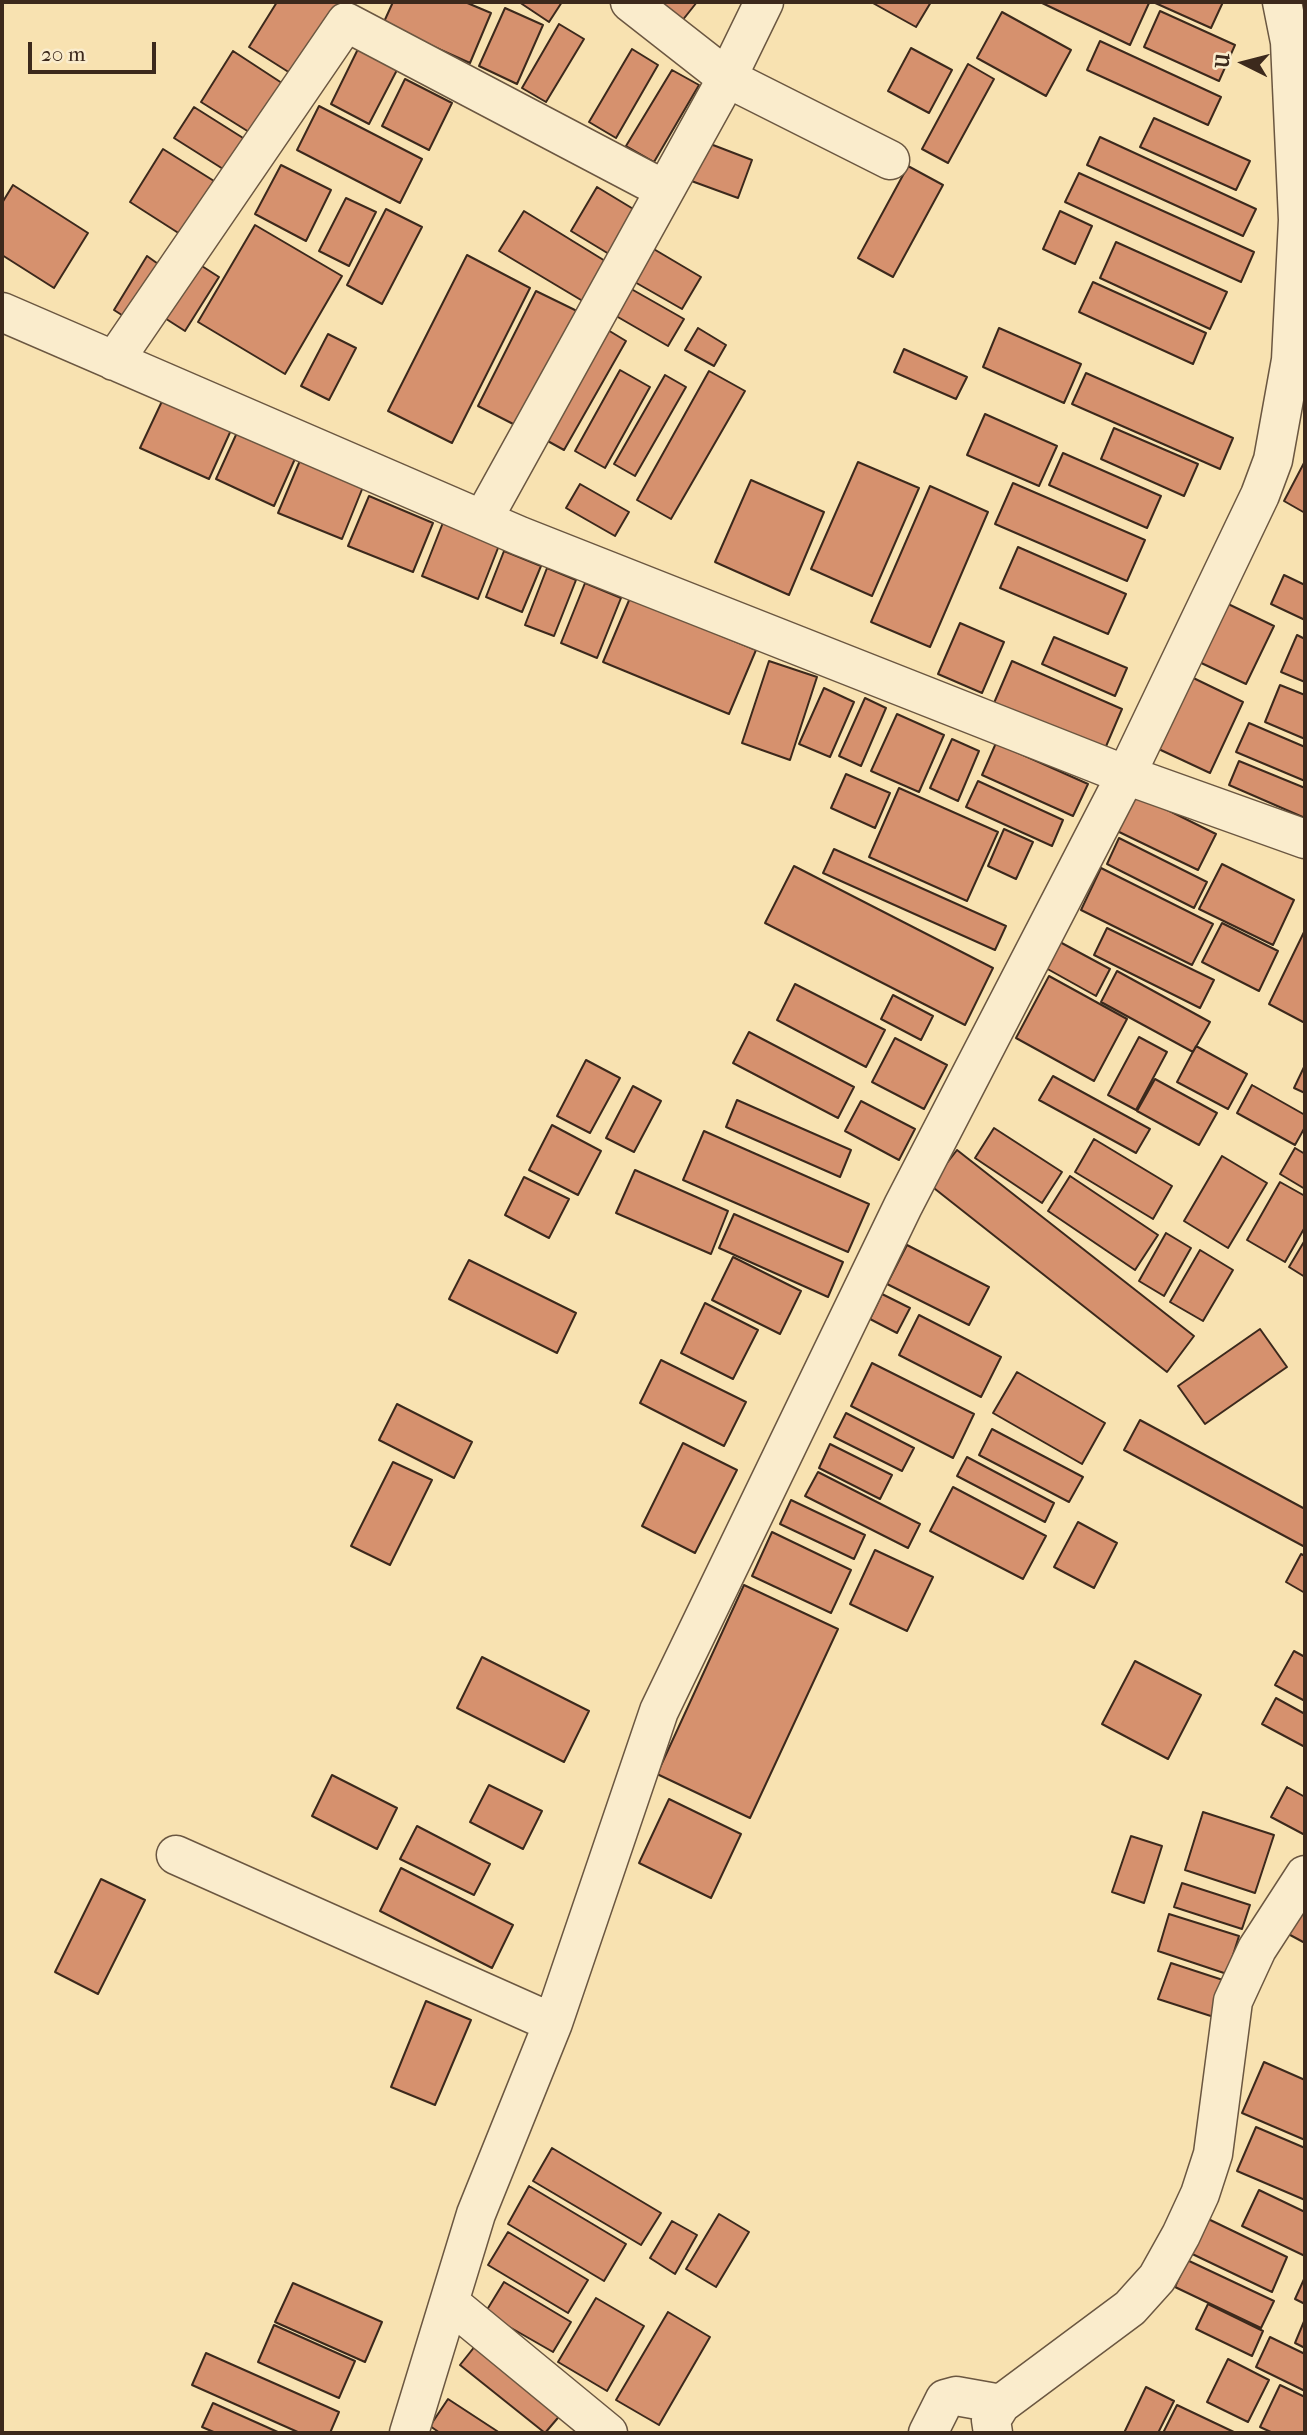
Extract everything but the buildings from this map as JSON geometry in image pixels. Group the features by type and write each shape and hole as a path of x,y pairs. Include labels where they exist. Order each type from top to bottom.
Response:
{"street":[{"path":"630,2 727,78 890,160"},
{"path":"483,519 727,78 764,2"},
{"path":"409,2433 476,2214 553,2023 659,1711 897,1218 1126,775 1260,495 1273,460 1291,360 1298,220 1293,79 1290,42 1282,2"},
{"path":"114,361 355,12 665,190"},
{"path":"2,312 483,519 1126,775 1305,839"},
{"path":"176,1855 553,2023"},
{"path":"928,2433 940,2405 946,2399 983,2408 1130,2308 1157,2278 1200,2194 1213,2154 1233,2001 1257,1949 1305,1875"},
{"path":"450,2303 608,2433"}]}
